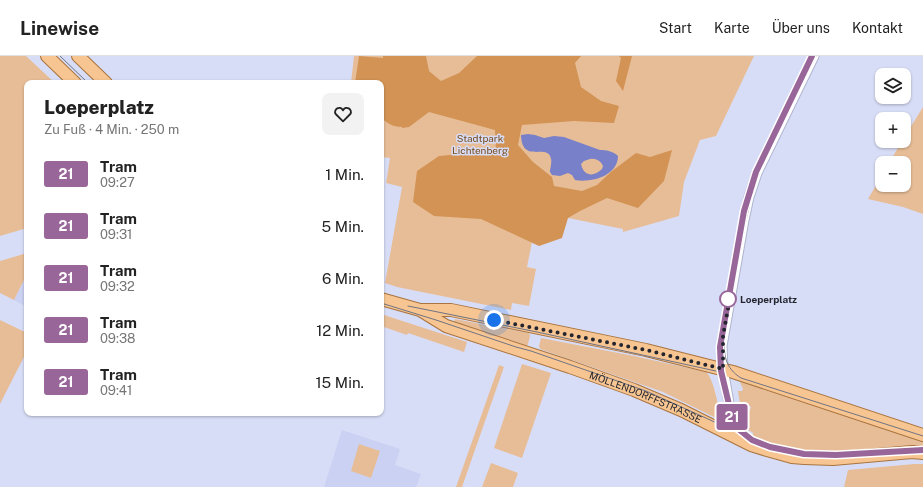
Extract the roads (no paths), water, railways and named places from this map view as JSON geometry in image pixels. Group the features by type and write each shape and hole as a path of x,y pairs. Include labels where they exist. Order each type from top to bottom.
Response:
{"main road":[{"path":"47,56 72,80"},
{"path":"78,56 103,80"},
{"name":"MÖLLENDORFFSTRASSE","path":"384,300 420,310 451,310 646,350 723,369 923,434"},
{"name":"MÖLLENDORFFSTRASSE","path":"420,310 446,326 634,390 681,410 751,445 768,450 802,458 833,458 912,452 923,453"}],"street":[{"path":"735,437 723,369 723,336 744,220 749,197 762,163 814,56"}],"water":[{"path":"528,134 544,138 554,136 564,137 600,150 614,153 618,156 617,163 614,169 609,173 596,179 581,181 575,180 572,175 568,173 560,176 552,175 550,172 551,159 549,154 526,149 522,144 521,135","holes":["590,159 598,160 601,163 603,166 599,172 590,174 584,171 581,164"]}],"tram line":[{"path":"60,56 85,80"},
{"name":"21","path":"812,56 750,186 741,223 720,347 721,371 732,417 737,428 752,440 770,447 790,452 811,455 836,455 923,450"},
{"path":"816,56 763,164 753,191 746,220 725,337 724,349 726,360 731,370 741,378 923,436"},
{"path":"384,304 531,351 646,391 770,447 806,455 821,456 923,450"},
{"path":"408,306 537,332 725,373"},
{"path":"720,350 725,394 733,418 737,427 742,433"}],"place":[{"name":"Loeperplatz","path":"728,299"}],"park label":[{"name":"Stadtpark Lichtenberg","path":"480,144"}]}
